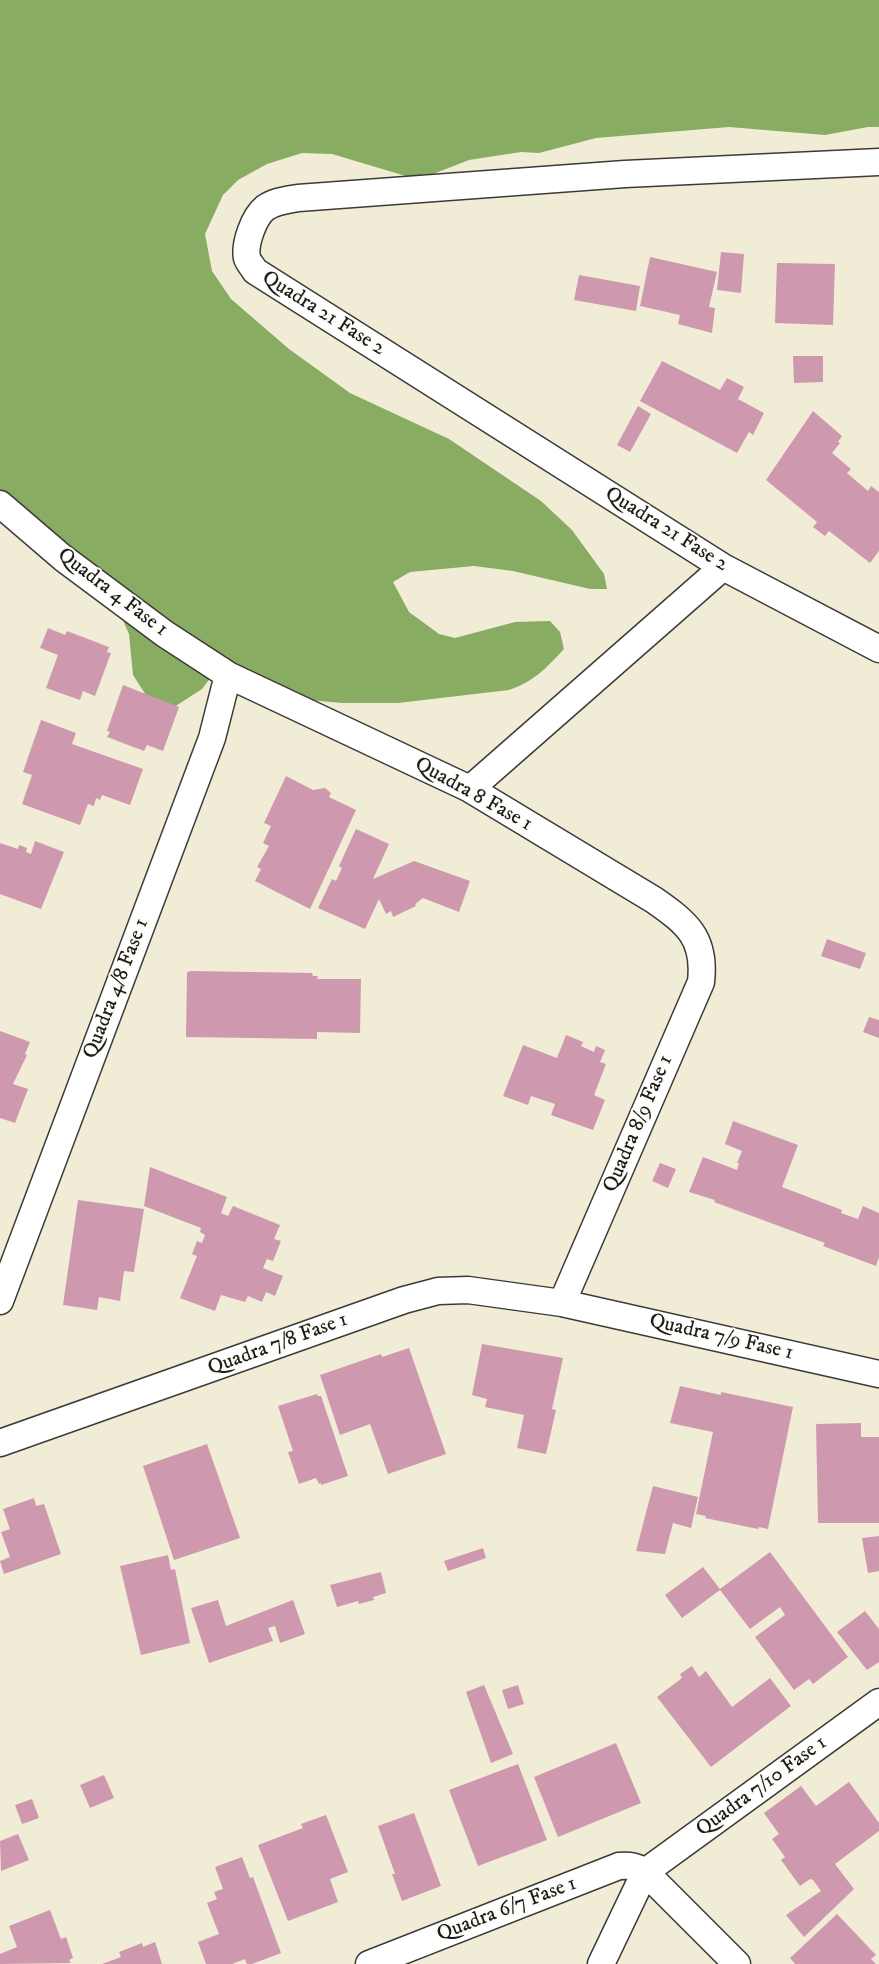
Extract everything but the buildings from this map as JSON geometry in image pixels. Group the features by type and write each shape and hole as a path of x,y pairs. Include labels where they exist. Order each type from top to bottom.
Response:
{"street":[{"name":"Quadra 21 Fase 2","path":"878,648 723,567 255,271 247,258 248,238 254,221 265,209 280,201 298,198 625,174 879,162"},
{"name":"Quadra 4 Fase 1","path":"0,504 63,558 165,634 228,675"},
{"path":"470,789 723,567"},
{"name":"Quadra 8 Fase 1","path":"228,675 470,789 654,900 680,918 698,944"},
{"name":"Quadra 4/8 Fase 1","path":"0,1301 212,738 228,675"},
{"name":"Quadra 8/9 Fase 1","path":"562,1303 701,982 703,965 698,944"},
{"name":"Quadra 7/8 Fase 1","path":"0,1443 404,1300 438,1291 468,1290 562,1303"},
{"name":"Quadra 7/9 Fase 1","path":"562,1303 879,1374"},
{"name":"Quadra 7/10 Fase 1","path":"645,1872 879,1702"},
{"name":"Quadra 6/7 Fase 1","path":"369,1964 619,1866 637,1866 645,1872"},
{"path":"602,1964 645,1872 737,1964"}],"green space":[{"path":"0,0 879,0 879,127 868,127 825,135 729,127 596,138 539,153 521,152 469,160 433,174 409,177 332,154 302,153 267,164 238,180 223,195 205,234 212,271 231,299 289,349 350,393 449,439 541,501 572,530 604,574 607,589 590,589 513,571 474,566 410,572 393,582 409,612 439,634 455,638 515,622 550,621 560,632 564,649 533,678 509,690 398,703 342,703 265,696 223,661 202,689 171,709 153,706 133,675 129,634 122,618 0,494"}]}
